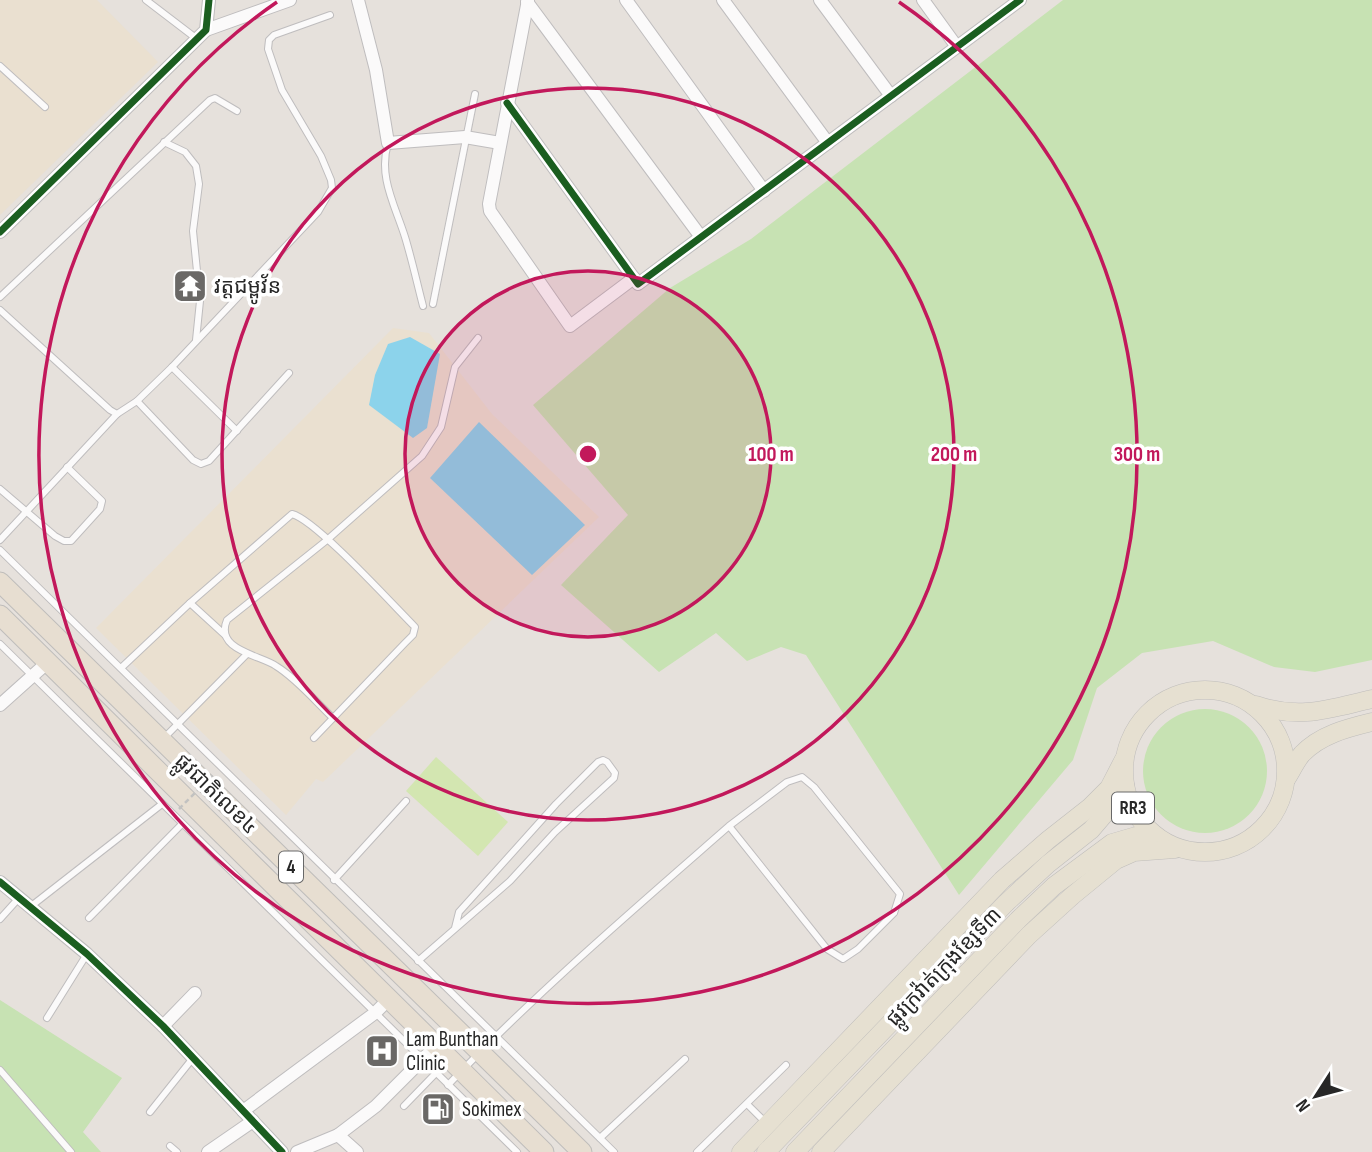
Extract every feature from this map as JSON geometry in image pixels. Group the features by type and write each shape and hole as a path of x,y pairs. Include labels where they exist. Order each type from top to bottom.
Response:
{"highway":[{"name":"ផ្លូវជាតិលេខ៤","path":"0,582 582,1152"},
{"name":"ផ្លូវជាតិលេខ៤","path":"0,615 544,1152"}],"main road":[{"name":"RR3","path":"1249,703 1266,717 1278,735 1285,756 1287,778 1282,799 1273,818 1259,834 1241,845 1220,852 1199,853 1178,849 1156,837 1131,805 1125,785 1124,759 1129,742 1141,721 1158,704 1180,693 1203,690 1227,693 1276,712 1299,714 1372,699"},
{"name":"RR3","path":"1287,778 1302,754 1325,738 1349,727 1372,722"},
{"path":"741,1152 1002,880 1090,807 1108,788 1124,759"},
{"name":"ផ្លូវក្រវ៉ាត់ក្រុងខ្សែទី៣","path":"766,1152 962,947 1048,864 1091,830 1125,785"},
{"name":"ផ្លូវក្រវ៉ាត់ក្រុងខ្សែទី៣","path":"795,1152 976,963 1054,886 1112,842 1136,836 1156,837"},
{"path":"821,1152 1029,935 1072,896 1116,860 1134,852 1178,849"}],"street":[{"path":"202,34 209,0"},
{"path":"0,232 202,34 290,0"},
{"path":"358,0 376,70 388,143 465,137 500,144"},
{"path":"626,0 764,191"},
{"path":"723,0 828,143"},
{"path":"820,0 891,96"},
{"path":"923,0 957,47"},
{"path":"527,1 701,237"},
{"path":"527,1 489,204 490,211 570,326 634,278"},
{"path":"507,103 638,284 1018,1"},
{"path":"0,705 48,662"},
{"path":"0,882 87,954 163,1026 282,1152"},
{"path":"163,1026 195,993"},
{"path":"243,1111 374,1013 390,998"},
{"path":"297,1152 338,1135 376,1106 437,1045"},
{"path":"208,1152 253,1121"},
{"path":"338,1135 357,1152"}],"lane":[{"path":"146,0 202,34"},
{"path":"0,540 117,414 137,401 172,367 318,212 332,188 331,180 321,156 282,90 268,49 269,40 274,35 330,15"},
{"path":"0,66 45,107"},
{"path":"433,304 475,94"},
{"path":"0,296 210,100 215,98 237,111"},
{"path":"164,142 184,152 196,166 199,184 193,231 200,300 195,342"},
{"path":"388,143 383,160 388,190 406,239 423,306"},
{"path":"0,310 117,414"},
{"path":"226,636 224,626 227,620 327,540 422,456 440,426 455,367 478,338"},
{"path":"172,367 236,431"},
{"path":"137,401 193,460 201,464 209,461 289,373"},
{"path":"0,489 55,536 71,541 100,509 102,501 67,467"},
{"path":"121,668 190,603 292,514 299,516 415,627 413,635 314,738"},
{"path":"0,550 614,1152"},
{"path":"190,603 246,655 277,666 333,718"},
{"path":"0,644 517,1152"},
{"path":"162,740 246,655"},
{"path":"418,961 510,881 555,832 614,778 615,773 607,762 598,762 556,804 459,912 455,928"},
{"path":"448,1085 496,1036 628,915 729,826 787,782 802,777 814,788 900,894 894,913 858,949 843,959 827,949 729,826"},
{"path":"334,880 407,801"},
{"path":"30,907 162,804"},
{"path":"89,918 182,824"},
{"path":"271,848 287,831"},
{"path":"0,919 18,899"},
{"path":"47,1018 87,954"},
{"path":"150,1112 193,1058"},
{"path":"600,1138 685,1059"},
{"path":"698,1152 786,1065"},
{"path":"0,1070 71,1152"},
{"path":"404,1106 436,1073"},
{"path":"747,1104 767,1124"},
{"path":"170,1146 177,1152"}],"path":[{"path":"179,809 214,774"}],"shaded area":[{"path":"0,0 97,0 158,62 0,215"},
{"path":"393,328 429,333 492,414 599,517 323,782 316,779 286,815 96,628"}],"green space":[{"path":"1063,0 1372,0 1372,660 1315,672 1274,667 1213,641 1142,653 1097,688 1073,760 959,895 806,655 781,647 747,661 716,633 659,672 561,585 628,515 533,405 670,288 751,239"},
{"path":"1205,709 1229,714 1249,727 1262,747 1267,771 1262,795 1249,815 1229,828 1205,833 1181,828 1161,815 1148,795 1143,771 1148,747 1161,727 1181,714"},
{"path":"436,757 508,822 478,856 406,791"},
{"path":"0,1000 122,1078 83,1132 101,1152 0,1152"}],"water":[{"path":"410,337 440,354 427,428 413,438 369,405 375,375 388,344"},
{"path":"479,422 585,525 532,575 430,478"}],"cycle path":[{"path":"0,232 206,30 209,0"},
{"path":"507,103 638,284 1020,0"},
{"path":"0,882 87,954 163,1026 282,1152"}],"place":[{"name":"វត្តជម្ពូវ័ន","path":"190,286"},
{"name":"Lam Bunthan Clinic","path":"382,1051"},
{"name":"Sokimex","path":"438,1109"}]}
